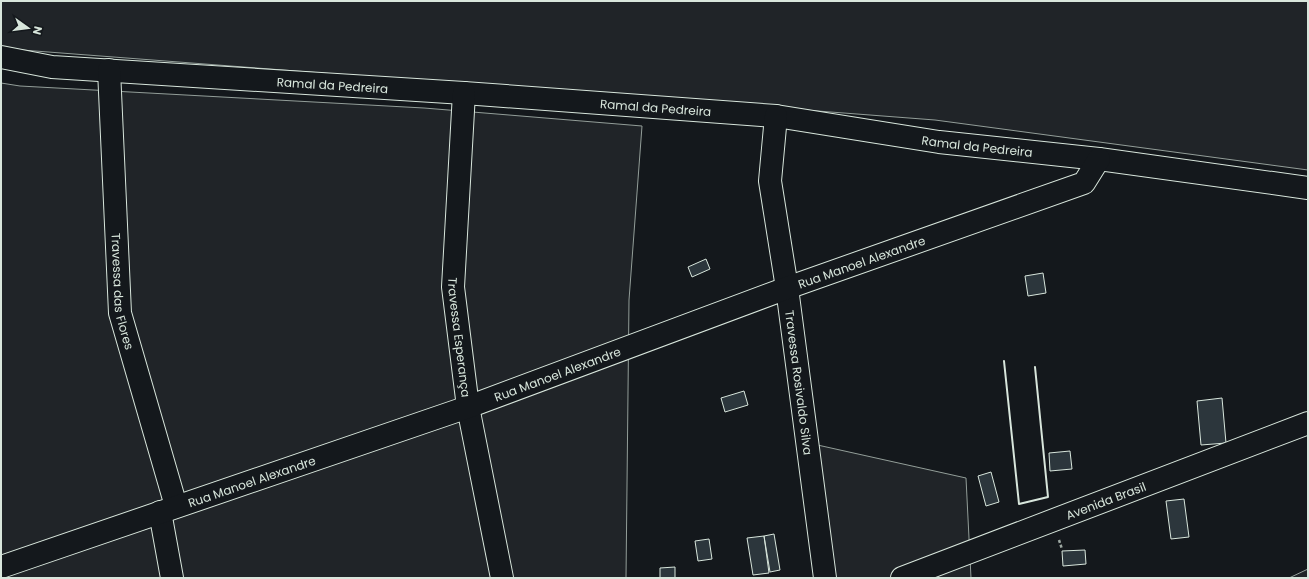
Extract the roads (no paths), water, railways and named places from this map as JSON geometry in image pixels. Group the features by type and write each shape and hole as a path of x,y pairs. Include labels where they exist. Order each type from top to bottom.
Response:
{"street":[{"name":"Ramal da Pedreira","path":"1,57 52,67 464,93 776,116 938,142 1099,159 1308,188"},
{"name":"Travessa das Flores","path":"109,70 120,313 168,509 172,578"},
{"name":"Travessa Esperança","path":"464,93 453,287 468,407 502,578"},
{"name":"Travessa Rosivaldo Silva","path":"776,116 770,181 787,288 825,578"},
{"name":"Rua Manoel Alexandre","path":"1,567 468,407 787,288 1084,183 1099,159"},
{"name":"Avenida Brasil","path":"902,578 1308,423"}]}
